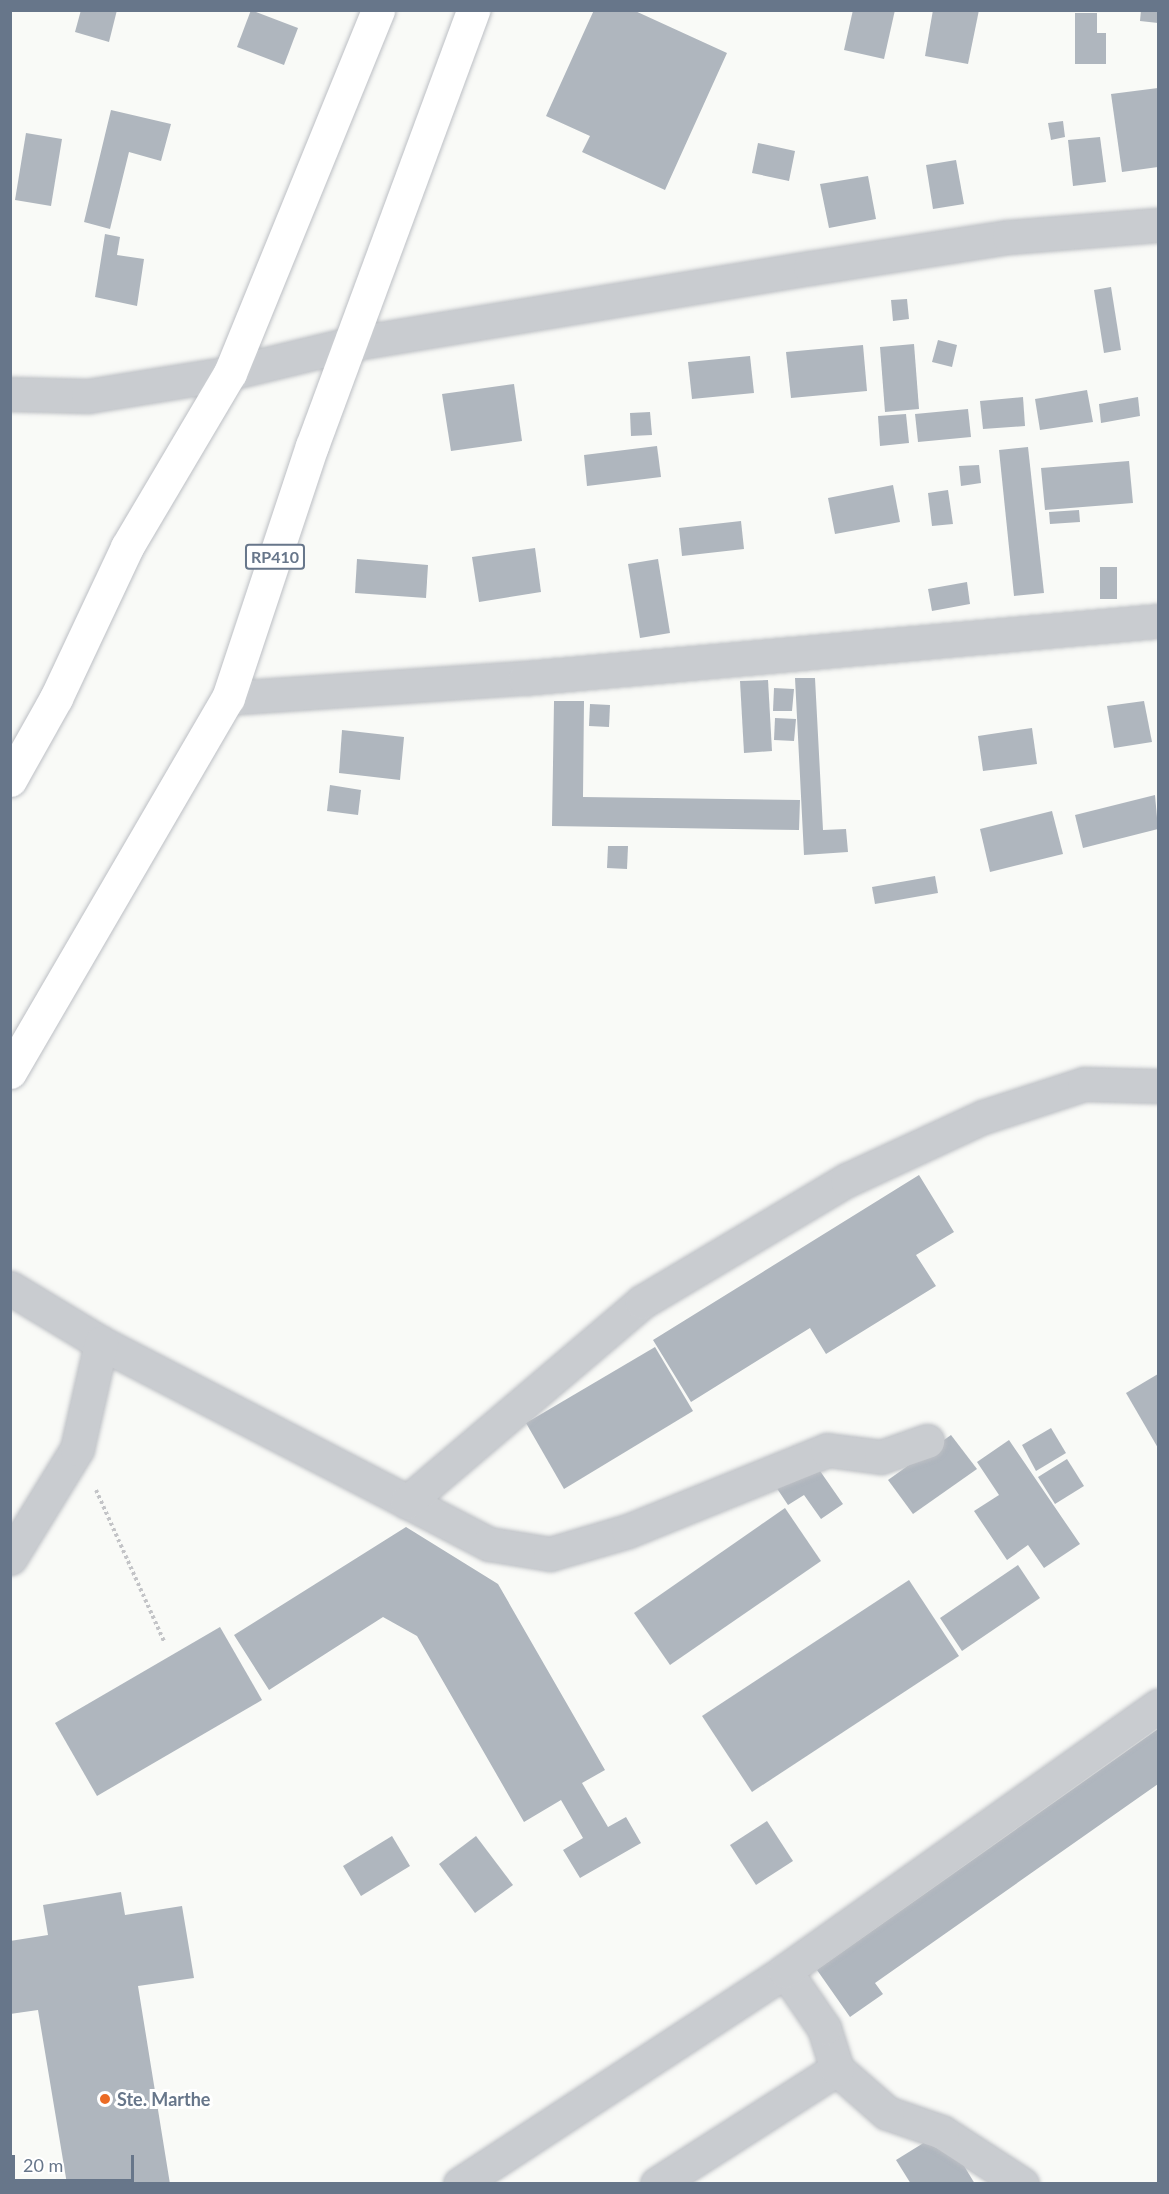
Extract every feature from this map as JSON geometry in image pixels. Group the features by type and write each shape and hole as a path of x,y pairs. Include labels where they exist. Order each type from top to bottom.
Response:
{"main road":[{"path":"10,780 56,698 127,547 230,373 378,10"},
{"name":"RP410","path":"10,1072 228,698 350,344 473,10"}],"street":[{"path":"10,394 88,396 230,373 350,344 1009,237 1158,225"},
{"path":"228,698 525,678 1158,621"},
{"path":"407,1502 642,1302 847,1180 983,1118 1084,1084 1158,1086"},
{"path":"10,1288 101,1343 489,1544 550,1554 628,1531 827,1450 881,1457 927,1441"},
{"path":"10,1558 77,1449 101,1343"},
{"path":"460,2184 785,1971 1158,1706"},
{"path":"785,1971 824,2028 837,2069 887,2113 942,2132 1022,2184"},
{"path":"657,2184 837,2069"}],"path":[{"path":"77,1449 164,1641"}],"building":[{"path":"81,10 117,10 109,42 75,32"},
{"path":"251,10 298,28 284,65 237,47"},
{"path":"594,10 633,10 727,53 665,190 582,152 590,136 546,116"},
{"path":"853,10 895,10 884,59 844,50"},
{"path":"933,10 979,10 968,64 925,56"},
{"path":"1141,10 1158,10 1158,23 1140,21"},
{"path":"1075,13 1097,13 1097,33 1106,33 1106,64 1075,64"},
{"path":"1158,88 1158,167 1122,172 1111,94"},
{"path":"111,110 171,124 161,161 129,152 110,229 84,222"},
{"path":"1063,121 1065,137 1051,140 1048,123"},
{"path":"26,133 62,139 51,206 15,200"},
{"path":"1100,137 1106,182 1073,186 1068,140"},
{"path":"758,143 795,151 789,181 752,173"},
{"path":"956,160 964,204 933,209 926,165"},
{"path":"868,176 876,219 829,228 820,184"},
{"path":"105,234 120,237 117,255 144,259 137,306 95,297"},
{"path":"1111,287 1121,350 1104,353 1094,290"},
{"path":"907,299 909,319 893,321 891,300"},
{"path":"938,340 957,345 952,367 932,362"},
{"path":"914,344 919,409 885,412 880,347"},
{"path":"863,345 867,391 791,398 786,352"},
{"path":"750,356 754,393 692,399 688,362"},
{"path":"514,384 522,441 451,451 442,394"},
{"path":"1087,390 1093,422 1040,430 1035,399"},
{"path":"1023,397 1025,426 983,429 980,401"},
{"path":"1138,397 1140,416 1101,423 1099,404"},
{"path":"968,409 971,437 918,442 915,414"},
{"path":"650,412 652,435 631,436 630,413"},
{"path":"906,414 909,443 880,446 878,416"},
{"path":"657,446 661,477 587,486 584,455"},
{"path":"1028,447 1044,593 1014,596 999,450"},
{"path":"1129,461 1133,503 1045,510 1041,468"},
{"path":"979,465 981,483 961,486 959,466"},
{"path":"893,485 900,522 835,534 828,498"},
{"path":"948,490 953,524 932,526 928,493"},
{"path":"1079,510 1080,522 1050,524 1049,512"},
{"path":"741,521 744,549 682,556 679,528"},
{"path":"535,548 541,592 479,602 472,557"},
{"path":"357,559 428,565 426,598 355,593"},
{"path":"658,559 670,633 640,638 628,564"},
{"path":"1100,567 1117,567 1117,599 1100,599"},
{"path":"967,582 970,604 932,611 928,589"},
{"path":"795,678 815,678 823,830 846,829 848,852 804,855"},
{"path":"768,680 772,751 744,753 740,681"},
{"path":"774,688 794,689 792,711 773,711"},
{"path":"554,701 584,701 583,797 800,800 799,830 552,826"},
{"path":"1144,701 1152,742 1114,748 1107,706"},
{"path":"590,704 610,705 609,727 589,726"},
{"path":"775,718 796,719 794,741 774,740"},
{"path":"1032,728 1037,764 983,771 978,736"},
{"path":"342,730 404,737 400,780 339,773"},
{"path":"330,785 361,790 358,815 327,811"},
{"path":"1155,795 1158,829 1083,848 1075,815"},
{"path":"1052,811 1063,854 990,872 980,829"},
{"path":"608,846 628,846 627,869 607,868"},
{"path":"935,876 938,893 875,904 872,887"},
{"path":"919,1175 954,1232 916,1255 936,1286 826,1354 810,1328 691,1402 653,1340"},
{"path":"655,1347 693,1411 564,1489 526,1423"},
{"path":"1158,1374 1158,1448 1126,1393"},
{"path":"1051,1428 1066,1453 1036,1471 1022,1445"},
{"path":"951,1435 977,1469 913,1514 888,1480"},
{"path":"1009,1440 1080,1544 1044,1568 1028,1545 1007,1560 974,1511 999,1495 977,1462"},
{"path":"811,1458 843,1504 821,1519 804,1495 788,1505 774,1484"},
{"path":"1067,1459 1084,1486 1055,1504 1038,1477"},
{"path":"785,1508 821,1561 670,1665 634,1613"},
{"path":"406,1527 498,1584 605,1770 582,1783 608,1827 626,1817 641,1843 580,1878 563,1850 583,1838 561,1800 524,1822 417,1636 383,1617 269,1690 234,1635"},
{"path":"1018,1565 1040,1598 962,1651 940,1618"},
{"path":"909,1580 959,1656 752,1792 702,1716"},
{"path":"220,1627 262,1700 97,1796 55,1723"},
{"path":"1158,1729 1158,1784 875,1983 883,1994 850,2017 817,1970"},
{"path":"767,1821 793,1861 756,1885 730,1845"},
{"path":"392,1836 410,1866 361,1896 343,1866"},
{"path":"476,1836 513,1885 475,1913 439,1864"},
{"name":"Ste. Marthe","path":"121,1892 125,1915 182,1906 194,1978 138,1986 170,2184 67,2184 38,2010 10,2014 10,1941 48,1935 43,1905"},
{"path":"938,2134 952,2146 975,2184 911,2184 896,2160"}],"place":[{"name":"Ste. Marthe","path":"105,2099"}]}
